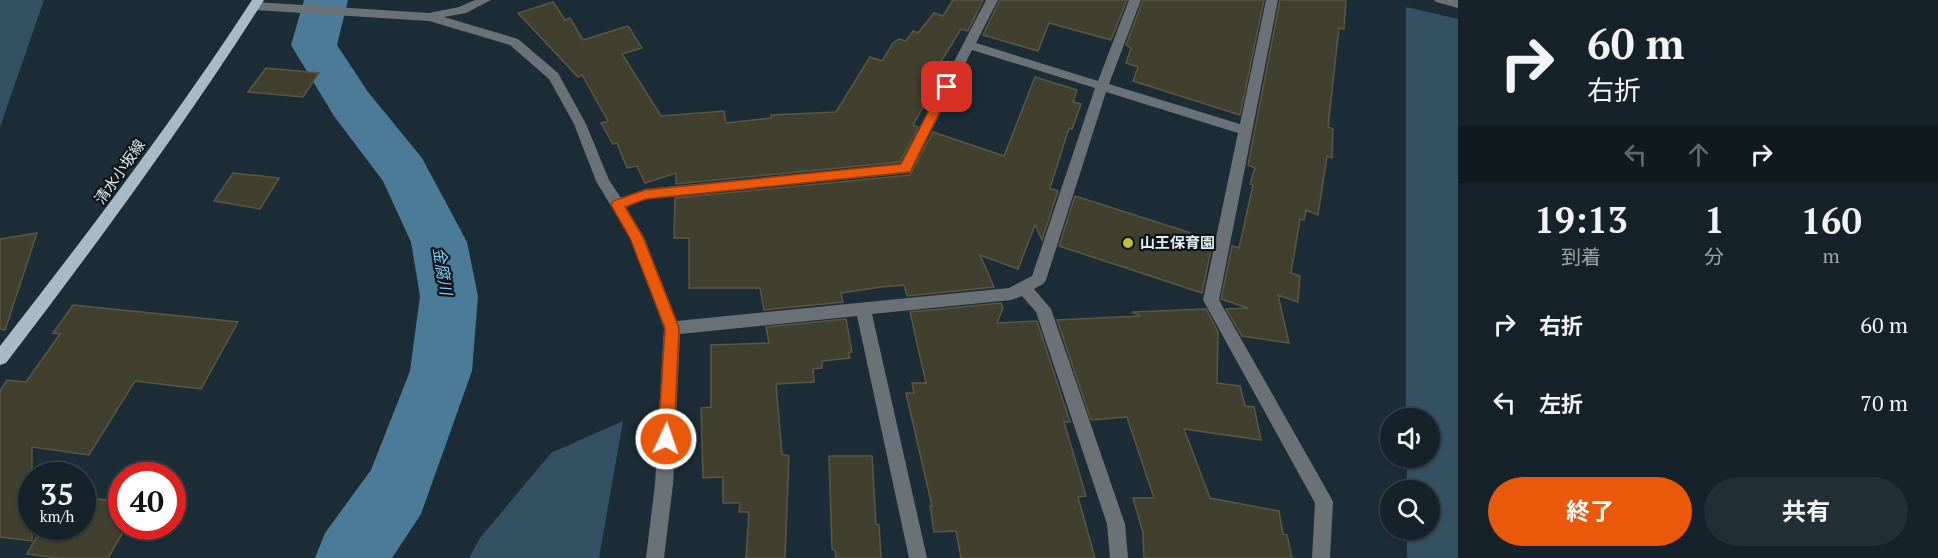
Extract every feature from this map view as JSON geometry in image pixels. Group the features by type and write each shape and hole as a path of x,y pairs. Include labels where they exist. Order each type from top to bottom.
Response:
{"main road":[{"name":"清水小坂線","path":"0,358 100,229 257,3"}],"street":[{"path":"430,17 462,10 485,0"},
{"path":"617,205 645,194 905,169 992,0"},
{"path":"672,328 1011,294 1038,280 1102,85 1135,0"},
{"path":"1272,0 1211,300 1324,502 1321,558"},
{"path":"1440,0 1458,4"},
{"path":"257,3 430,17 513,42 554,76 580,124 603,182 637,237 672,328 664,484 655,558"},
{"path":"968,45 1244,130"},
{"path":"1024,288 1043,309 1116,524 1119,558"},
{"path":"864,310 918,558"}],"shaded area":[{"path":"0,0 44,0 0,127"},
{"path":"1406,7 1458,19 1458,558 1407,558 1407,540 1440,540 1440,480 1407,480 1407,468 1440,468 1440,408 1406,408"},
{"path":"623,421 599,558 469,558 480,538 551,453"}],"building":[{"path":"953,0 983,0 968,31 961,29 931,78 938,80 913,125 918,127 900,162 676,184 676,173 645,183 637,166 627,168 617,143 613,144 601,123 608,121 582,75 578,77 518,13 553,2 565,20 570,18 583,40 628,26 642,48 622,54 661,116 724,111 726,123 771,118 771,115 836,112 870,57 882,61 893,43 899,39 906,41 913,31 918,33 934,13 943,16"},
{"path":"1000,0 1127,0 1111,40 1049,23 1038,51 983,35"},
{"path":"1143,0 1264,0 1240,115 1133,81 1138,67 1126,63 1131,48 1126,45"},
{"path":"1280,0 1346,0 1344,29 1339,28 1328,127 1333,129 1332,158 1327,156 1318,215 1306,210 1304,220 1300,219 1291,273 1300,276 1298,302 1278,295 1289,343 1242,336 1226,309 1248,308 1221,299 1232,246 1239,248 1253,185 1250,184 1255,168 1248,165"},
{"path":"266,68 319,73 303,97 248,92"},
{"path":"1035,77 1077,90 1073,102 1081,104 1072,129 1069,128 1050,188 1058,191 1042,240 1035,225 1018,269 980,255 994,287 907,296 904,285 881,287 841,293 843,302 764,310 760,288 689,288 689,238 674,238 675,198 910,175 933,132 1004,156"},
{"path":"233,173 279,178 260,209 214,201"},
{"path":"1075,196 1213,240 1202,293 1059,246"},
{"path":"37,233 5,330 0,329 0,239"},
{"path":"1001,303 1003,308 997,323 1037,321 1070,422 1064,422 1086,496 1078,497 1095,558 961,558 956,531 934,532 930,506 932,506 906,393 914,393 912,383 926,383 910,312"},
{"path":"73,305 238,322 201,389 135,381 89,455 32,447 32,462 18,462 18,539 0,537 0,391 7,380 26,382 60,334 53,333"},
{"path":"1206,309 1218,332 1217,383 1240,386 1245,406 1254,407 1261,440 1184,429 1210,498 1279,511 1283,534 1287,535 1292,558 1144,558 1143,533 1133,498 1154,498 1127,417 1091,420 1057,320 1141,316 1132,312"},
{"path":"846,319 852,352 848,353 850,358 822,361 822,368 813,369 814,382 776,384 782,454 789,456 785,558 746,558 749,512 739,512 740,503 723,503 723,477 703,478 701,408 711,407 711,345 769,343 766,327"},
{"path":"829,456 872,456 876,524 879,525 881,558 836,558 835,550 832,549"},
{"path":"96,499 108,500 108,540 118,540 108,558 58,558 27,554 35,540 96,540"}],"waterway":[{"name":"金腐川","path":"326,0 314,45 351,104 404,172 439,242 449,296 441,371 397,491 350,558"}],"place":[{"name":"山王保育園","path":"1128,243"}],"route":[{"path":"666,439 672,328 637,237 617,205 645,194 905,169 947,87"}]}
